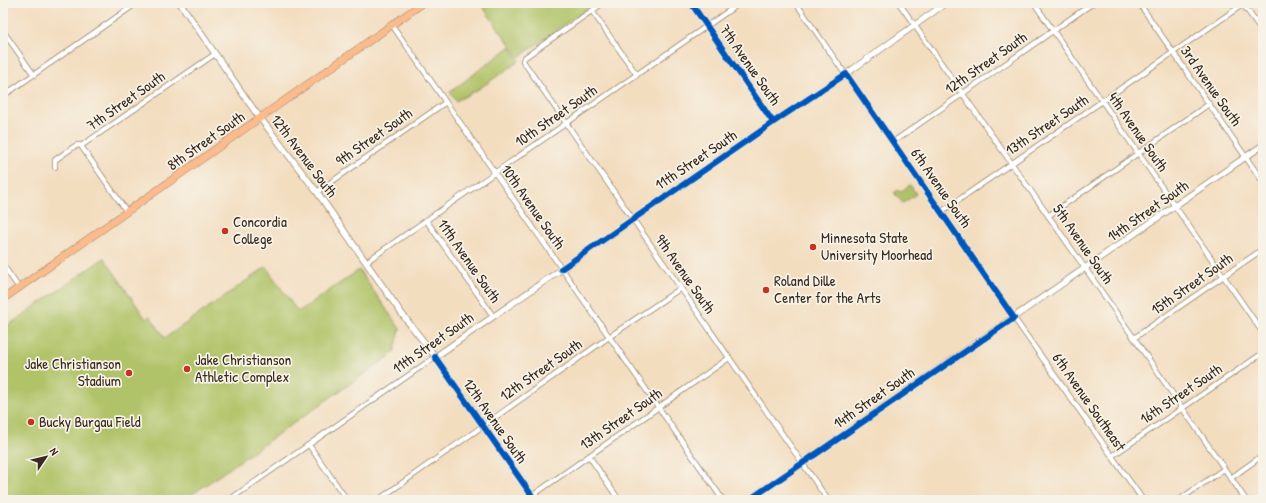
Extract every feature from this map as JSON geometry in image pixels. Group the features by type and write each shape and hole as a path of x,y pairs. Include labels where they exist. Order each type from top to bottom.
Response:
{"main road":[{"name":"8th Street South","path":"3,299 423,3"}],"street":[{"path":"3,96 137,3"},
{"name":"12th Avenue South","path":"180,3 261,118 317,192 402,314 435,356 533,498"},
{"path":"603,3 592,11 637,74"},
{"name":"7th Avenue South","path":"691,3 773,122"},
{"name":"10th Street South","path":"366,262 740,3"},
{"name":"6th Avenue South","path":"796,3 1014,318"},
{"name":"5th Avenue South","path":"898,3 1012,163 1246,500"},
{"name":"11th Street South","path":"229,500 773,122 846,74 946,3"},
{"name":"4th Avenue South","path":"1034,3 1263,333"},
{"name":"12th Street South","path":"893,142 1093,3"},
{"name":"3rd Avenue South","path":"1138,3 1263,182"},
{"path":"1244,3 1263,32"},
{"name":"13th Street South","path":"941,212 1244,3"},
{"name":"9th Avenue South","path":"592,11 524,58 523,61 828,500"},
{"name":"10th Avenue South","path":"392,25 723,500"},
{"path":"3,31 34,75"},
{"name":"7th Street South","path":"55,167 56,160 76,146 81,146 215,54"},
{"name":"9th Street South","path":"317,192 446,102"},
{"path":"1048,216 1209,104"},
{"path":"81,146 127,212"},
{"name":"14th Street South","path":"749,500 1263,146"},
{"name":"11th Avenue South","path":"426,220 493,316"},
{"name":"15th Street South","path":"1134,338 1263,249"},
{"path":"3,265 19,288"},
{"name":"12th Street South","path":"378,500 681,288"},
{"name":"6th Avenue Southeast","path":"1014,318 1143,500"},
{"name":"16th Street South","path":"1112,456 1263,353"},
{"name":"13th Street South","path":"526,500 533,498 589,456 729,358"},
{"path":"308,445 346,500"},
{"path":"589,456 619,500"},
{"path":"1231,478 1263,456"},
{"path":"1179,500 1224,469"}],"green space":[{"path":"480,3 595,3 519,57"},
{"path":"510,47 519,60 518,62 477,90 456,101 450,92"},
{"path":"910,185 916,194 903,203 894,193 898,190 900,192"},
{"name":"Jake Christianson Athletic Complex","path":"104,258 146,319 150,316 165,338 266,267 298,312 359,270 400,329 394,353 184,500 3,500 3,329"}],"cycle path":[{"path":"691,3 773,122"},
{"path":"561,269 781,117 846,74 1014,318 749,500"},
{"path":"435,357 535,500"}],"place":[{"name":"Concordia College","path":"225,231"},
{"name":"Minnesota State University Moorhead","path":"813,247"},
{"name":"Roland Dille Center for the Arts","path":"766,290"},
{"name":"Jake Christianson Athletic Complex","path":"187,369"},
{"name":"Jake Christianson Stadium","path":"129,373"},
{"name":"Bucky Burgau Field","path":"31,422"}]}
